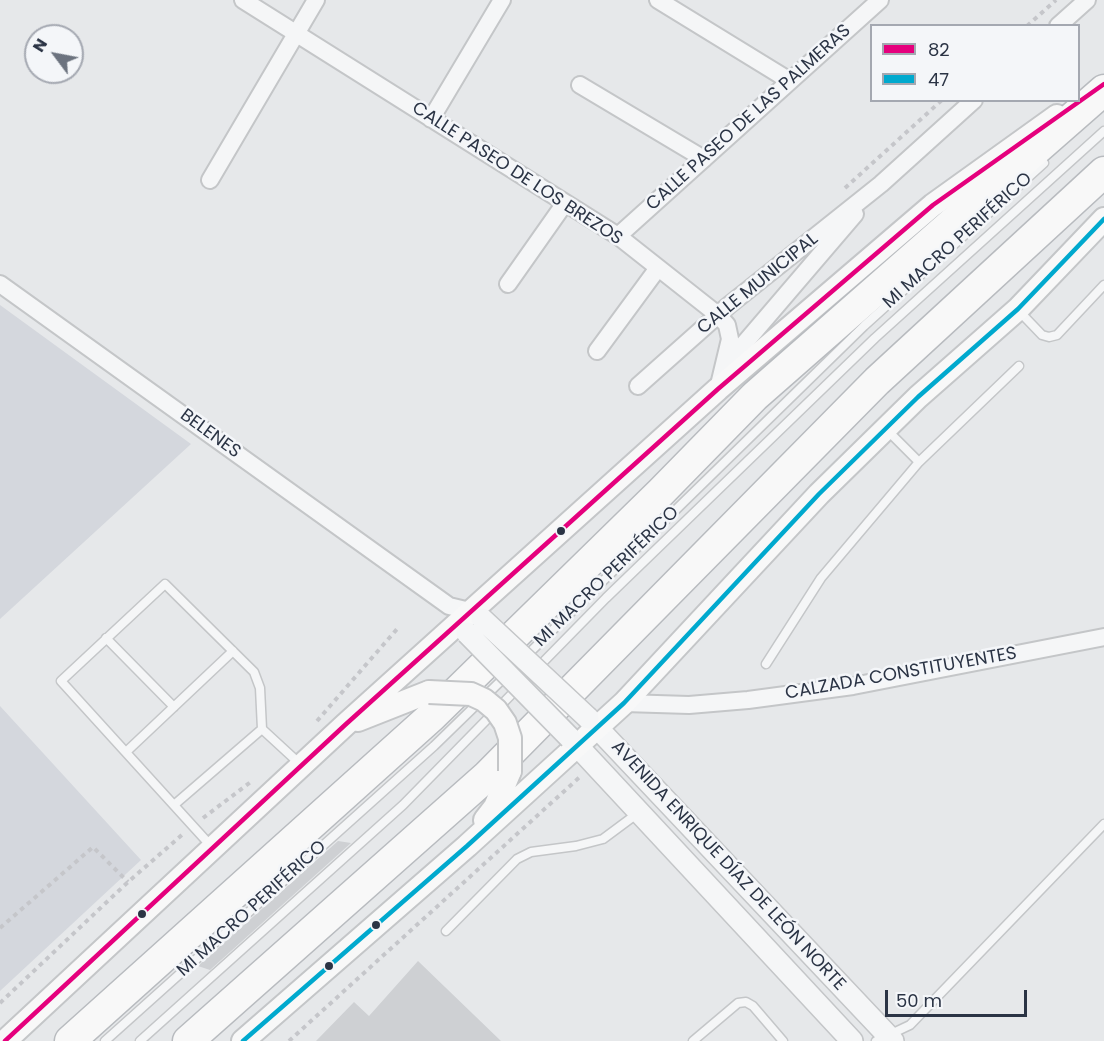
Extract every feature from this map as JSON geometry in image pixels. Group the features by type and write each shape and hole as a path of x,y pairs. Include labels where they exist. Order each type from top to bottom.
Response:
{"highway":[{"path":"70,1041 432,716 662,492 755,396 1104,90"},
{"path":"188,1041 488,776 878,381 1104,172"}],"main road":[{"path":"1080,101 1104,84"},
{"path":"5,1041 345,725 466,619 718,389 933,205 1079,102"},
{"path":"243,1041 467,846 593,723 624,703 819,494 886,428 1018,309 1104,219"},
{"path":"345,725 429,692 471,694 484,700 496,710 505,723 510,738 510,771 495,807 467,846"}],"street":[{"name":"CALLE PASEO DE LOS BREZOS","path":"243,0 618,236 718,315 727,325 730,339 718,389"},
{"path":"210,180 316,0"},
{"path":"431,118 501,0"},
{"path":"658,0 790,81"},
{"name":"CALLE PASEO DE LAS PALMERAS","path":"618,236 878,0"},
{"path":"1060,24 1087,0"},
{"path":"580,85 704,159"},
{"name":"CALLE MUNICIPAL","path":"638,386 718,315 881,184 973,102"},
{"name":"CALLE MUNICIPAL","path":"725,366 881,184"},
{"path":"508,284 565,203"},
{"path":"597,351 658,268"},
{"name":"BELENES","path":"0,284 466,619"},
{"name":"AVENIDA ENRIQUE DÍAZ DE LEÓN NORTE","path":"466,619 593,723 886,1039"},
{"name":"AVENIDA ENRIQUE DÍAZ DE LEÓN NORTE","path":"466,619 573,743 852,1041"},
{"name":"CALZADA CONSTITUYENTES","path":"624,703 689,705 748,700 853,686 1104,637"}],"lane":[{"name":"MI MACRO PERIFÉRICO","path":"140,1041 403,805 606,598 875,338 1104,131"},
{"name":"MI MACRO PERIFÉRICO","path":"105,1041 434,746 864,326 1053,155"},
{"path":"1018,309 1042,335 1048,338 1056,335 1104,285"},
{"path":"766,664 821,578 919,462 1019,366"},
{"path":"886,428 919,462"},
{"path":"214,849 60,681 165,584 254,672 260,688 262,729 302,767"},
{"path":"106,638 174,707"},
{"path":"126,752 233,651"},
{"path":"174,805 262,729"},
{"path":"446,931 517,859 531,852 576,846 603,838 639,813"},
{"path":"886,1039 910,1025 1104,824"},
{"path":"693,1041 738,1003 746,1002 753,1006 783,1041"}],"path":[{"path":"1029,24 1056,0"},
{"path":"843,190 940,102"},
{"path":"0,928 93,847 128,882"}],"shaded area":[{"path":"0,305 191,444 0,619"},
{"path":"0,706 141,860 0,991"}],"building":[{"path":"338,841 351,843 210,970 198,966"},
{"path":"418,961 501,1041 316,1041 354,1002 369,1016"}],"transit line":[{"name":"82","path":"1080,101 1104,84"},
{"name":"82","path":"5,1041 345,725 718,389 933,205 1079,102"},
{"name":"47","path":"243,1041 467,846 624,703 819,494 918,397 1018,309 1104,219"}]}
